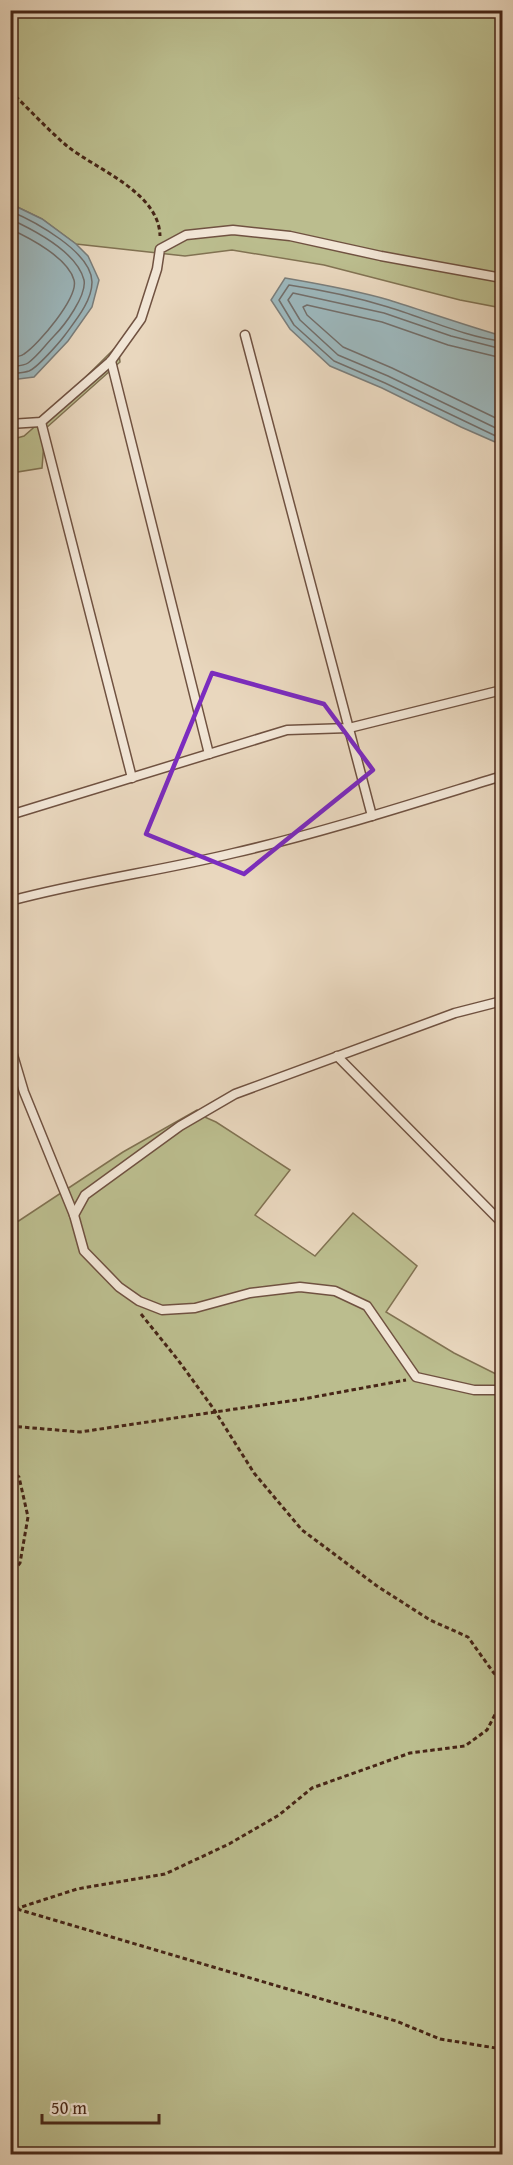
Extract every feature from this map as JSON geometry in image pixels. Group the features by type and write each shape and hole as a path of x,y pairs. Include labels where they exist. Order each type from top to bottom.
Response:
{"lane":[{"path":"10,424 41,422 111,361 141,318 157,269 160,249 186,236 233,230 290,236 381,256 502,278"},
{"path":"245,335 372,816"},
{"path":"111,361 209,754"},
{"path":"41,422 132,778"},
{"path":"10,815 286,730 349,728 502,690"},
{"path":"10,902 53,890 234,853 372,816 502,776"},
{"path":"74,1215 85,1195 180,1126 235,1094 455,1013 502,1001"},
{"path":"10,1045 24,1092 74,1215 84,1251 119,1287 139,1301 162,1310 195,1308 250,1293 300,1287 335,1291 367,1306 416,1377 474,1390 502,1390"},
{"path":"337,1056 502,1223"}],"path":[{"path":"10,91 68,147 136,191 160,224 160,249"},
{"path":"134,1306 216,1412 254,1473 302,1530 377,1586 430,1620 468,1637 502,1682"},
{"path":"10,1426 80,1432 303,1399 400,1382 416,1377"},
{"path":"10,1470 19,1478 28,1517 20,1563 10,1575"},
{"path":"13,1908 77,1889 165,1874 259,1827 279,1815 312,1788 410,1754 465,1746 487,1730 502,1701"},
{"path":"13,1908 396,2021 440,2038 502,2049"}],"highlighted area":[{"path":"212,673 324,704 373,770 244,874 146,834"}],"green space":[{"path":"11,11 502,11 502,308 460,300 324,265 232,250 185,256 76,244 42,219 11,204"},
{"path":"118,345 120,362 45,429 42,468 11,473 10,440 24,436 40,422"},
{"path":"197,1110 200,1115 216,1122 290,1170 255,1215 315,1256 353,1213 417,1266 386,1312 454,1353 502,1377 502,2154 11,2154 11,1226 123,1152"}],"water":[{"path":"11,204 42,219 76,244 88,256 99,280 92,307 68,341 34,377 11,380"},
{"path":"285,278 376,296 502,336 502,445 330,366 290,329 271,300"}]}
